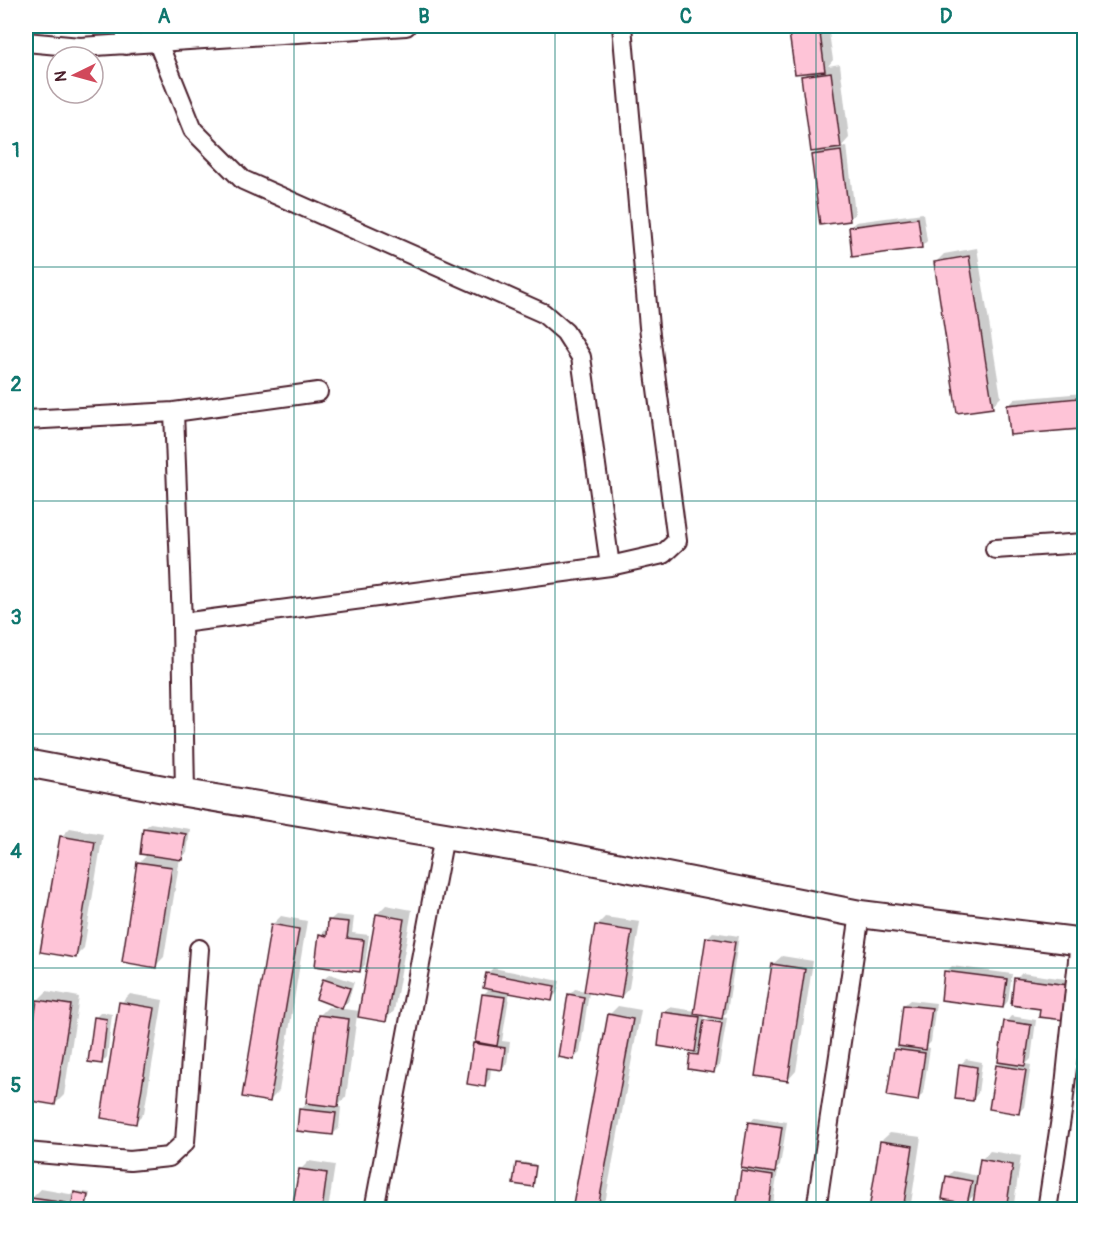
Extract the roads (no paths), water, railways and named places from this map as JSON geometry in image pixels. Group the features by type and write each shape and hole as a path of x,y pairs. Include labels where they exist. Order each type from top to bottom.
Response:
{"street":[{"path":"126,26 126,45"},
{"path":"26,42 80,47 158,43 244,31 406,26"},
{"path":"182,623 610,566 663,554 676,541 649,327 622,26"},
{"path":"158,43 193,130 243,180 543,313 565,332 581,357 610,566"},
{"path":"26,420 174,412 318,392"},
{"path":"174,412 182,623 185,793"},
{"path":"994,549 1084,543"},
{"path":"26,763 185,793 564,856 860,914 1082,941 1063,1105 1047,1209"},
{"path":"374,1209 444,836"},
{"path":"816,1209 860,914"},
{"path":"26,1152 130,1161 169,1157 185,1142 199,949"}]}
